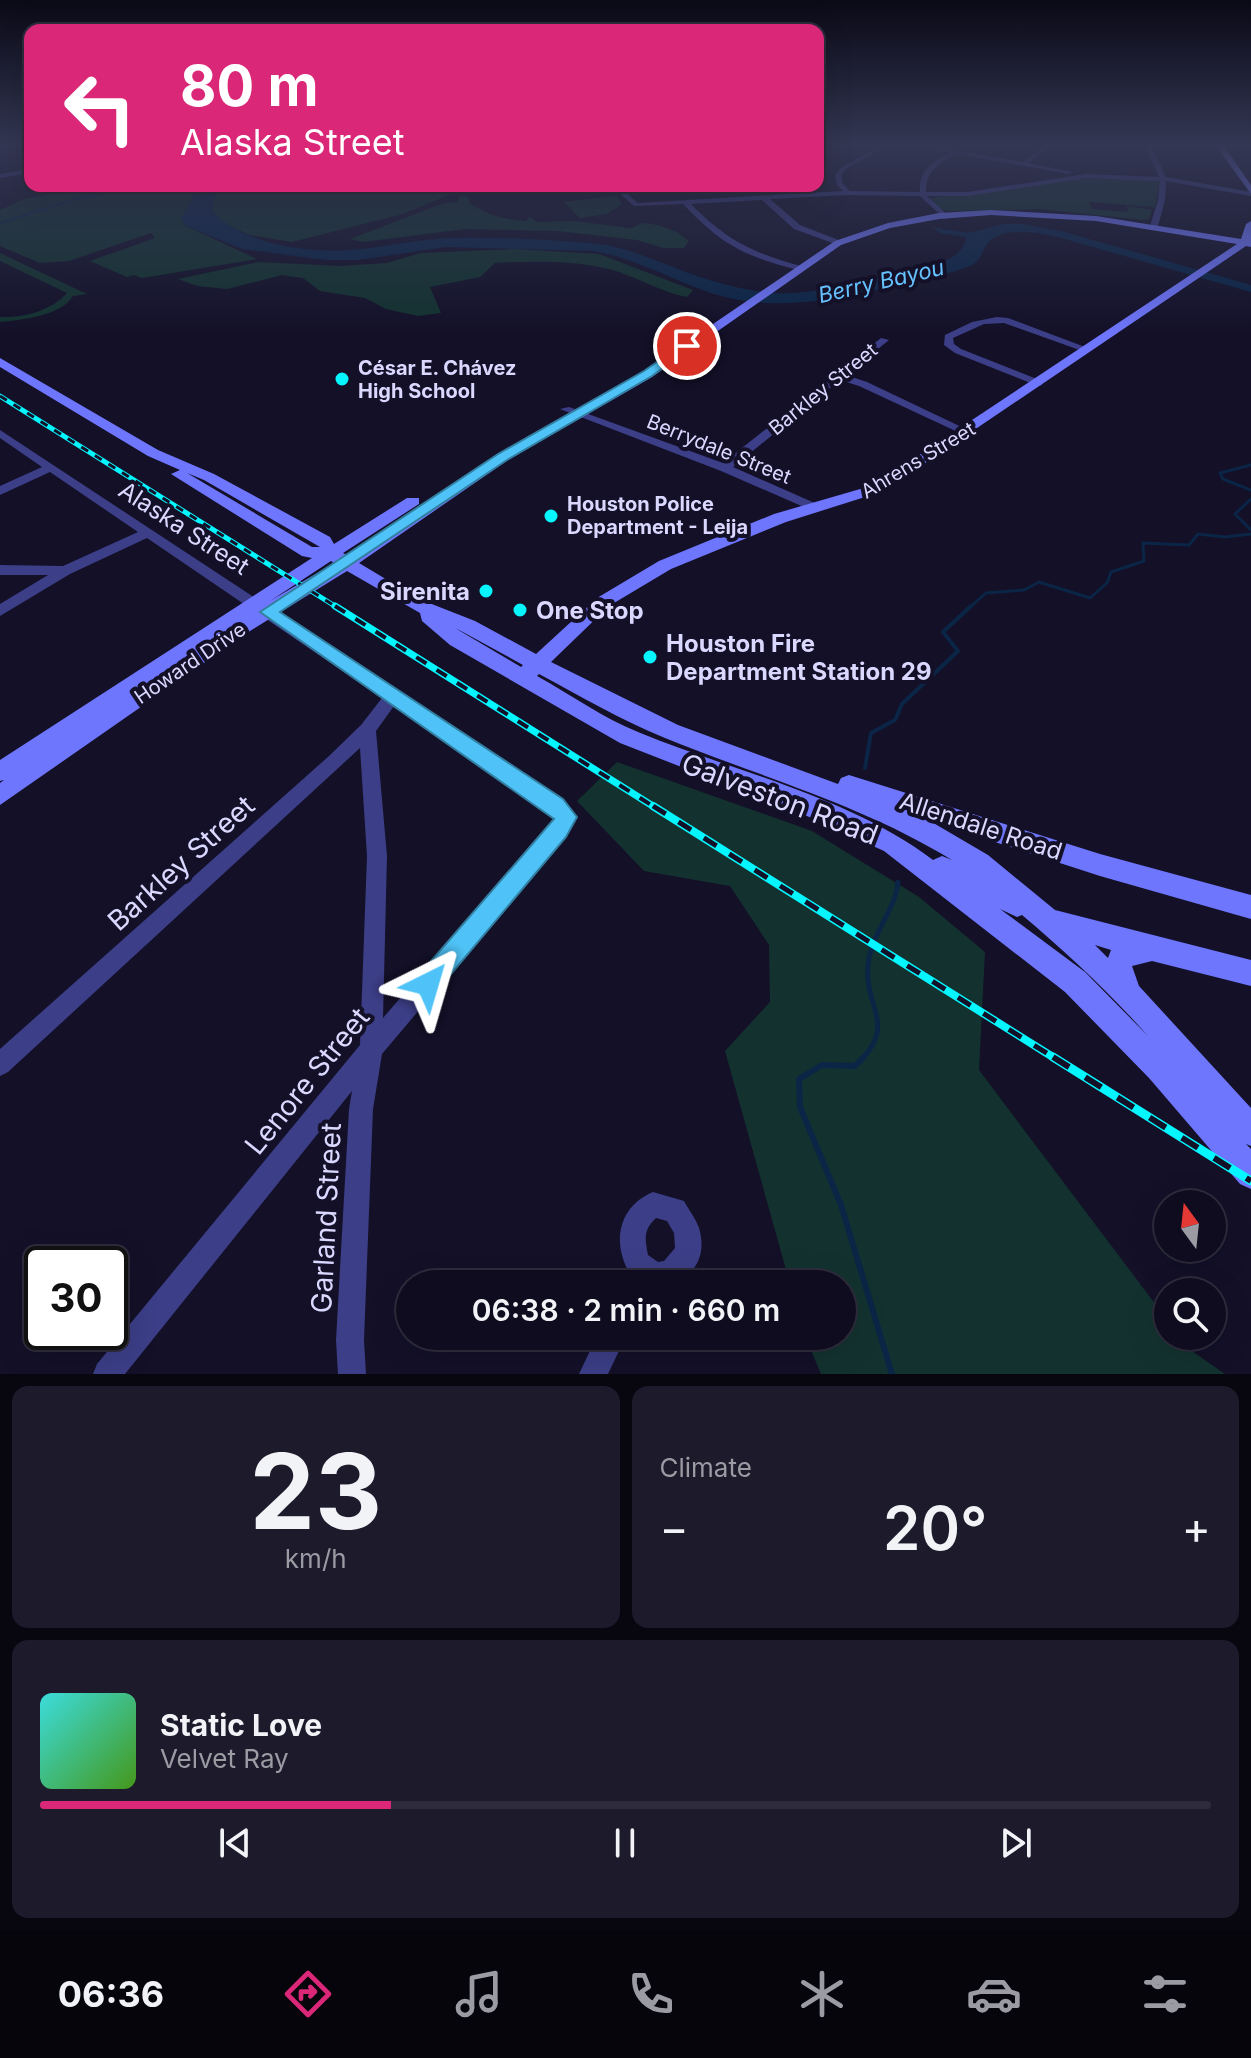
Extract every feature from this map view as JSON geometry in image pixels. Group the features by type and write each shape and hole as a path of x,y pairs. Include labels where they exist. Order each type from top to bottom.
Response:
{"main road":[{"name":"Howard Drive","path":"0,772 477,467 641,372 704,328 730,305 833,241 884,224 943,215 1022,212 1078,213 1248,242"},
{"path":"1248,242 1251,224"},
{"name":"Ahrens Street","path":"529,672 603,601 655,571 813,507 865,495 966,432 1248,242"},
{"name":"Howard Drive","path":"704,328 743,307 770,282"},
{"name":"Galveston Road","path":"0,362 215,488 308,552 339,558 413,603 457,640 529,672 600,711 667,755 878,834 962,894 1075,982 1159,1068 1251,1173"},
{"name":"Howard Drive","path":"0,795 261,607"},
{"name":"Galveston Road","path":"600,711 710,745 868,805 921,828 979,863 1049,921 1128,994 1251,1131"},
{"name":"Allendale Road","path":"710,745 874,792 1216,900 1251,907"},
{"name":"Allendale Road","path":"878,834 1049,921 1251,973"},
{"path":"1128,994 1118,971 1121,955 1152,949"}],"street":[{"path":"690,207 721,240 745,252 793,267"},
{"path":"774,207 797,227 833,241"},
{"path":"935,207 943,215"},
{"path":"1155,224 1161,207"},
{"path":"1038,383 958,351 949,345 948,337 980,320 1005,320 1088,350"},
{"name":"Barkley Street","path":"725,468 884,340"},
{"path":"838,376 863,384 966,432"},
{"name":"Berrydale Street","path":"571,411 725,468 813,507"},
{"name":"Alaska Street","path":"0,433 556,806 566,817 559,830"},
{"path":"0,491 51,467"},
{"path":"0,611 65,571 147,533"},
{"path":"0,570 65,571"},
{"name":"Barkley Street","path":"0,1064 367,730 392,697"},
{"name":"Garland Street","path":"352,1374 350,1340 361,1109 371,1049 377,856 367,730"},
{"name":"Lenore Street","path":"107,1374 371,1049 559,830"},
{"path":"593,1374 605,1350"}],"green space":[{"path":"6,207 188,207 181,219 186,226 257,259 142,278 134,275 127,277 90,261 155,238 151,233 69,261 40,263 0,246 0,210"},
{"path":"213,207 419,207 292,242 249,235 222,222"},
{"path":"433,207 477,207 504,218 526,221 530,217 537,222 575,221 631,228 642,223 658,225 677,232 689,241 684,248 663,248 637,240 557,231 465,229 363,242 350,239"},
{"path":"569,207 617,207 607,214 580,218"},
{"path":"1091,207 1128,212 1127,207 1134,207 1152,210 1149,219 1143,220 1039,209 949,211 938,208"},
{"path":"515,249 599,254 693,290 687,297 619,272 581,264 495,263 480,277 430,287 441,313 418,316 386,309 365,298 320,291 303,278 282,275 227,289 197,286 178,279 258,262 340,266 387,263 421,253"},
{"path":"0,253 87,294 73,296 50,312 0,322 0,317 27,315 45,309 67,293 0,261"},
{"path":"617,762 812,831 919,897 985,952 979,1070 1154,1302 1154,1350 1190,1350 1225,1374 821,1374 811,1350 856,1350 856,1270 786,1270 725,1051 770,1002 769,945 730,886 644,871 577,801"}],"water":[{"name":"Berry Bayou","path":"188,207 213,207 212,211 225,222 257,239 313,250 361,249 451,238 590,243 633,252 748,290 793,293 827,289 926,267 959,252 966,237 940,233 932,227 968,233 1004,224 1023,224 1065,232 1251,285 1251,292 1061,238 1024,232 997,236 987,244 975,263 955,271 831,299 761,303 714,294 624,259 593,251 446,247 358,260 326,260 242,249 186,226 181,219"}],"waterway":[{"path":"0,223 50,207"},
{"path":"1251,465 1220,473 1223,479 1251,490"},
{"path":"1251,499 1235,514 1251,530"},
{"path":"969,608 986,593 1024,590 1039,582 1090,598 1107,583 1111,572 1144,561 1143,543 1189,545 1198,534 1225,537 1251,534"},
{"path":"865,768 871,733 895,720 902,704 958,651 943,632 971,606"},
{"path":"862,1059 872,1046 878,1024 868,979 870,954 893,902 898,882"},
{"path":"862,1059 855,1066 822,1065 799,1079 800,1107 841,1205 892,1374"}],"railway":[{"path":"0,396 338,608"},
{"path":"335,606 656,808"},
{"path":"653,806 1056,1059"},
{"path":"1053,1057 1251,1181"}],"place":[{"name":"César E. Chávez High School","path":"342,379"},
{"name":"Houston Police Department - Leija","path":"551,516"},
{"name":"Sirenita","path":"486,591"},
{"name":"One Stop","path":"520,610"},
{"name":"Houston Fire Department Station 29","path":"650,657"}],"route":[{"path":"428,984 562,827 566,817 556,806 268,612 347,563 503,457 648,374 687,346"}]}
